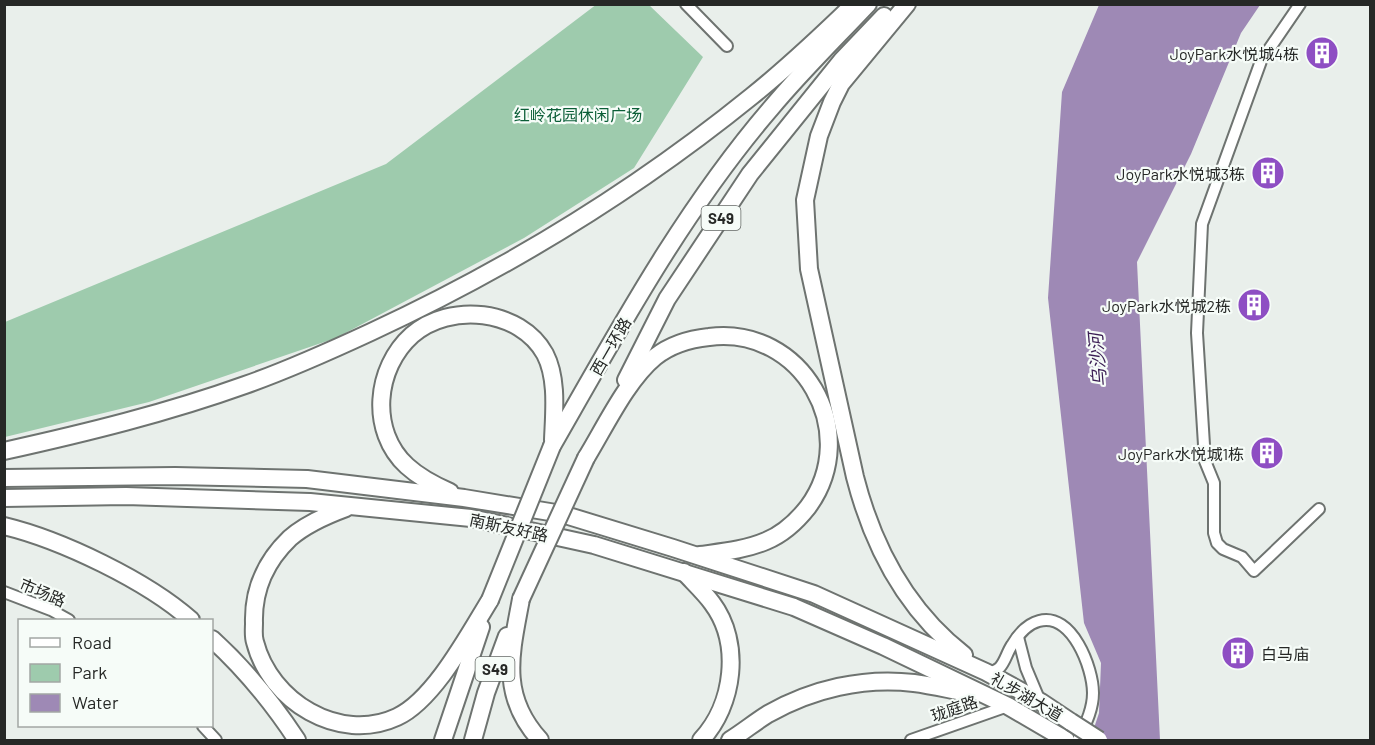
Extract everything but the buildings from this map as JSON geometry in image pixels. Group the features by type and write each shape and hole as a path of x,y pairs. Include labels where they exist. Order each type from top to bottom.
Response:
{"highway":[{"path":"4,451 164,411 245,385 323,354 434,302 535,248 596,210 653,170 752,96 812,46 854,4"},
{"name":"西一环路","path":"443,741 490,600 552,446 634,303 707,191 772,106 868,4"},
{"name":"西一环路","path":"473,741 486,693 521,599 586,458 667,299 750,174 842,60 896,4"},
{"path":"907,4 841,84 819,136 806,200 808,269 855,477 864,511 876,542 894,577 917,608 948,643 986,672"},
{"path":"464,498 427,481 406,465 393,448 384,426 381,403 384,377 398,351 413,334 435,322 457,315 485,315 508,321 528,334 545,355 552,380 554,409 552,446"},
{"path":"586,458 636,376 655,357 674,345 698,338 722,335 770,346 790,359 807,378 823,407 829,434 828,461 822,482 801,516 785,530 767,541 742,549 698,556"},
{"name":"南斯友好路","path":"4,478 175,476 307,479 464,498 562,514 814,594 986,672"},
{"name":"南斯友好路","path":"4,498 126,496 310,502 471,518 594,545 794,607 883,646 985,696"},
{"path":"351,506 322,517 291,537 272,558 260,580 254,610 255,641 266,666 284,694 307,711 333,723 370,726 398,717 421,699 442,673 490,600"},
{"path":"4,526 75,551 134,581 188,619"},
{"path":"683,571 713,604 729,644 728,692 719,715 701,741"},
{"path":"521,599 511,652 510,678 524,717 540,741"},
{"path":"213,640 234,658 273,703 297,741"},
{"name":"礼步湖大道","path":"986,672 1041,702 1099,741"},
{"path":"730,741 767,715 790,703 844,685 876,681 914,683 985,696"},
{"name":"礼步湖大道","path":"985,696 1008,706 1063,739"}],"street":[{"path":"686,4 727,46"},
{"path":"1300,4 1261,61 1203,224 1197,333 1205,460 1214,483 1214,533 1217,543 1223,549 1242,557 1254,571 1319,509"},
{"name":"市场路","path":"4,592 51,610 66,619"},
{"path":"986,672 998,669 1007,658 1011,646 1031,624 1041,620 1051,621 1066,628 1080,647 1090,669 1093,692 1090,713 1078,741"},
{"path":"1018,637 1026,668 1041,702"},
{"name":"珑庭路","path":"911,741 1008,706"},
{"path":"204,727 216,741"}],"green space":[{"name":"红岭花园休闲广场","path":"597,4 649,5 703,57 634,168 524,238 336,338 149,402 5,437 5,322 386,164"}],"water":[{"name":"乌沙河","path":"1099,5 1260,5 1241,33 1191,154 1137,262 1160,740 1090,740 1099,713 1101,663 1084,623 1048,298 1062,92"}],"place":[{"name":"JoyPark水悦城4栋","path":"1322,53"},
{"name":"JoyPark水悦城3栋","path":"1268,173"},
{"name":"JoyPark水悦城2栋","path":"1254,305"},
{"name":"JoyPark水悦城1栋","path":"1267,453"},
{"name":"白马庙","path":"1238,653"}]}
